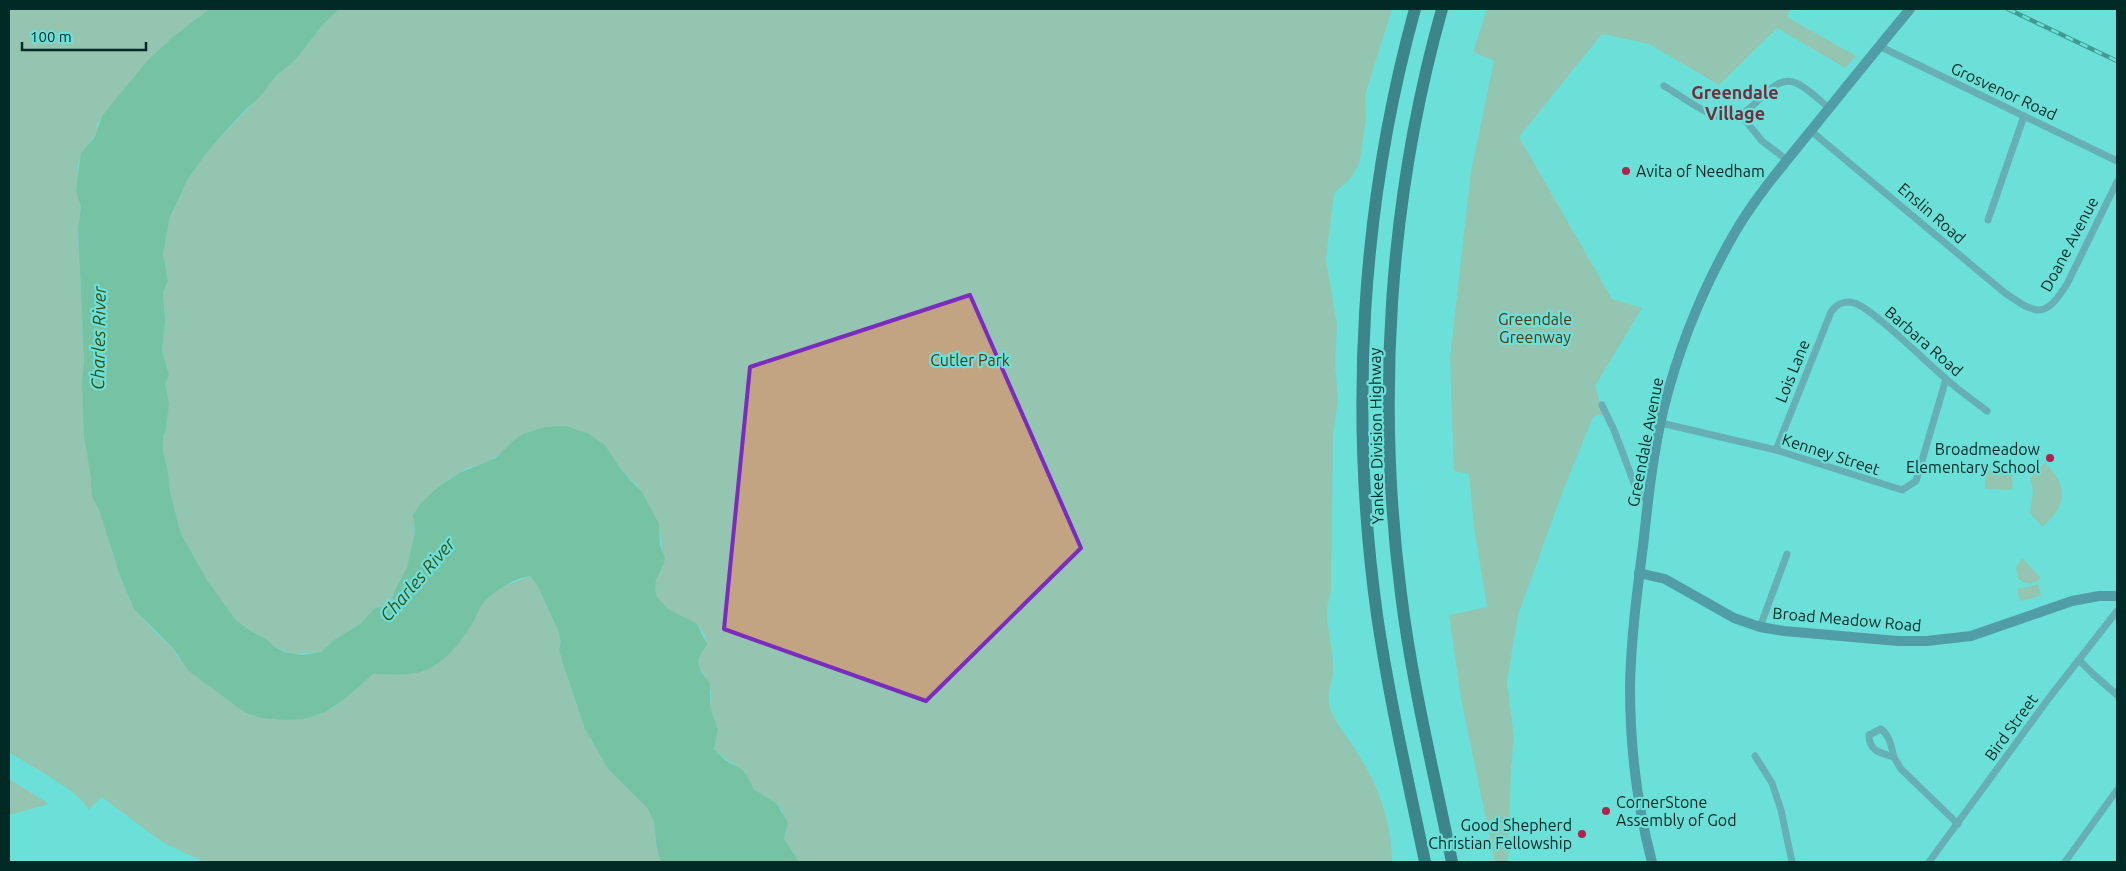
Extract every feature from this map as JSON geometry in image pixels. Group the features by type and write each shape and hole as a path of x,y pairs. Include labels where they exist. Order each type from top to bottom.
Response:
{"highway":[{"name":"Yankee Division Highway","path":"1415,9 1393,102 1374,221 1365,312 1363,418 1367,524 1377,614 1392,704 1425,862"},
{"name":"Yankee Division Highway","path":"1442,9 1420,102 1400,220 1392,310 1389,420 1393,519 1403,609 1418,698 1452,862"}],"main road":[{"name":"Greendale Avenue","path":"1652,862 1637,779 1630,688 1633,631 1648,500 1661,423 1681,351 1709,282 1748,212 1829,108 1910,9"},
{"name":"Broad Meadow Road","path":"1639,573 1665,580 1734,618 1760,627 1784,631 1927,641 1971,636 2072,601 2117,596"}],"street":[{"name":"Grosvenor Road","path":"1879,46 2117,161"},
{"path":"1664,86 1718,116 1728,118 1741,115 1775,85 1786,81 1799,84 1829,108"},
{"path":"1741,115 1756,136 1788,160"},
{"path":"1988,220 2024,116"},
{"name":"Enslin Road","path":"1811,131 2005,293 2025,307 2038,311"},
{"name":"Doane Avenue","path":"2038,311 2050,307 2058,299 2117,182"},
{"name":"Barbara Road","path":"1839,304 1846,302 1856,303 1987,411"},
{"name":"Lois Lane","path":"1776,450 1831,312 1839,304"},
{"name":"Kenney Street","path":"1661,423 1776,450 1902,490 1916,481 1946,379"},
{"path":"1602,405 1614,430 1637,491 1648,500"},
{"path":"1760,627 1787,554"},
{"name":"Bird Street","path":"1929,862 2049,698 2117,611"},
{"path":"2079,660 2117,695"},
{"path":"1755,756 1772,783 1781,810 1792,862"},
{"path":"1894,757 1901,769 1958,824"},
{"path":"2065,862 2117,790"}],"highlighted area":[{"path":"970,295 1081,548 926,701 724,629 750,367"}],"green space":[{"path":"9,9 209,9 182,30 136,77 102,116 97,125 98,132 82,152 78,166 79,201 81,207 78,229 84,365 95,496 120,576 131,603 153,630 173,648 179,659 317,715 334,707 373,674 408,674 497,589 530,576 537,585 558,630 562,661 585,729 608,769 648,809 654,822 657,850 661,862 204,862 162,842 102,797 88,810 76,795 9,752"},
{"name":"Cutler Park","path":"339,9 1392,9 1365,95 1366,120 1359,164 1350,179 1334,193 1326,259 1337,324 1335,363 1338,400 1333,434 1331,591 1327,614 1333,667 1328,698 1335,720 1364,763 1377,790 1386,818 1392,862 799,862 785,844 784,839 787,829 782,810 777,804 750,786 749,780 741,770 714,749 718,729 710,707 711,691 698,662 706,641 702,631 694,623 661,604 656,595 656,581 664,563 660,531 637,485 622,471 605,445 503,452 488,462 467,468 449,479 420,504 413,521 415,532 407,567 395,590 392,601 386,606 375,608 360,624 334,640 321,652 294,654 276,648 265,638 252,632 236,620 207,582 181,534 170,491 168,471 163,452 163,437 166,430 168,410 165,384 169,375 162,351 165,322 163,292 168,281 163,253 170,216 187,180 211,147 262,94 276,76 295,60 321,27"},
{"name":"Greendale Greenway","path":"1487,9 1791,9 1787,17 1856,56 1845,68 1777,28 1719,85 1649,44 1602,34 1519,137 1612,299 1642,308 1595,386 1604,416 1598,415 1593,417 1564,488 1518,615 1507,682 1514,738 1511,767 1508,862 1495,862 1461,699 1449,615 1487,607 1474,527 1469,474 1454,471 1450,358 1471,171 1494,61 1473,52"},
{"path":"2045,463 2058,479 2062,496 2056,512 2042,527 2030,513 2033,492 2030,477"},
{"path":"1986,470 2013,471 2012,490 1985,489"},
{"path":"2022,558 2041,578 2038,581 2029,584 2017,577 2016,567"},
{"path":"2038,584 2041,596 2020,601 2017,589"},
{"path":"9,779 49,804 9,815"}],"water":[{"name":"Charles River","path":"209,9 339,9 321,27 295,60 276,76 260,97 246,109 211,147 187,180 170,217 163,253 168,281 163,292 165,322 162,351 169,375 165,385 169,403 166,430 163,437 163,452 168,471 170,491 181,534 208,582 236,620 252,632 265,638 276,648 285,652 302,655 321,652 334,640 360,624 375,608 386,606 392,601 395,590 407,567 415,532 413,515 420,504 437,488 459,473 496,458 523,434 545,427 566,426 589,434 605,445 622,471 642,492 659,524 660,545 665,558 656,580 655,591 657,597 668,609 697,624 707,644 698,662 701,671 710,684 710,707 718,729 714,749 725,760 744,771 754,789 777,804 788,823 784,839 799,862 661,862 657,850 654,822 648,809 608,769 585,729 562,661 558,630 537,585 530,576 506,585 486,600 457,645 443,660 434,666 411,674 373,674 346,698 325,712 304,719 261,718 244,712 189,671 173,648 134,609 120,576 99,510 92,496 91,477 84,437 82,383 84,362 78,228 81,207 76,191 81,153 95,137 102,116 147,61 173,37"}],"railway":[{"path":"2008,9 2117,61"}],"place":[{"name":"Avita of Needham","path":"1626,171"},
{"name":"Broadmeadow Elementary School","path":"2050,458"},
{"name":"CornerStone Assembly of God","path":"1606,811"},
{"name":"Good Shepherd Christian Fellowship","path":"1582,834"}],"district":[{"name":"Greendale Village","path":"1735,102"}]}
